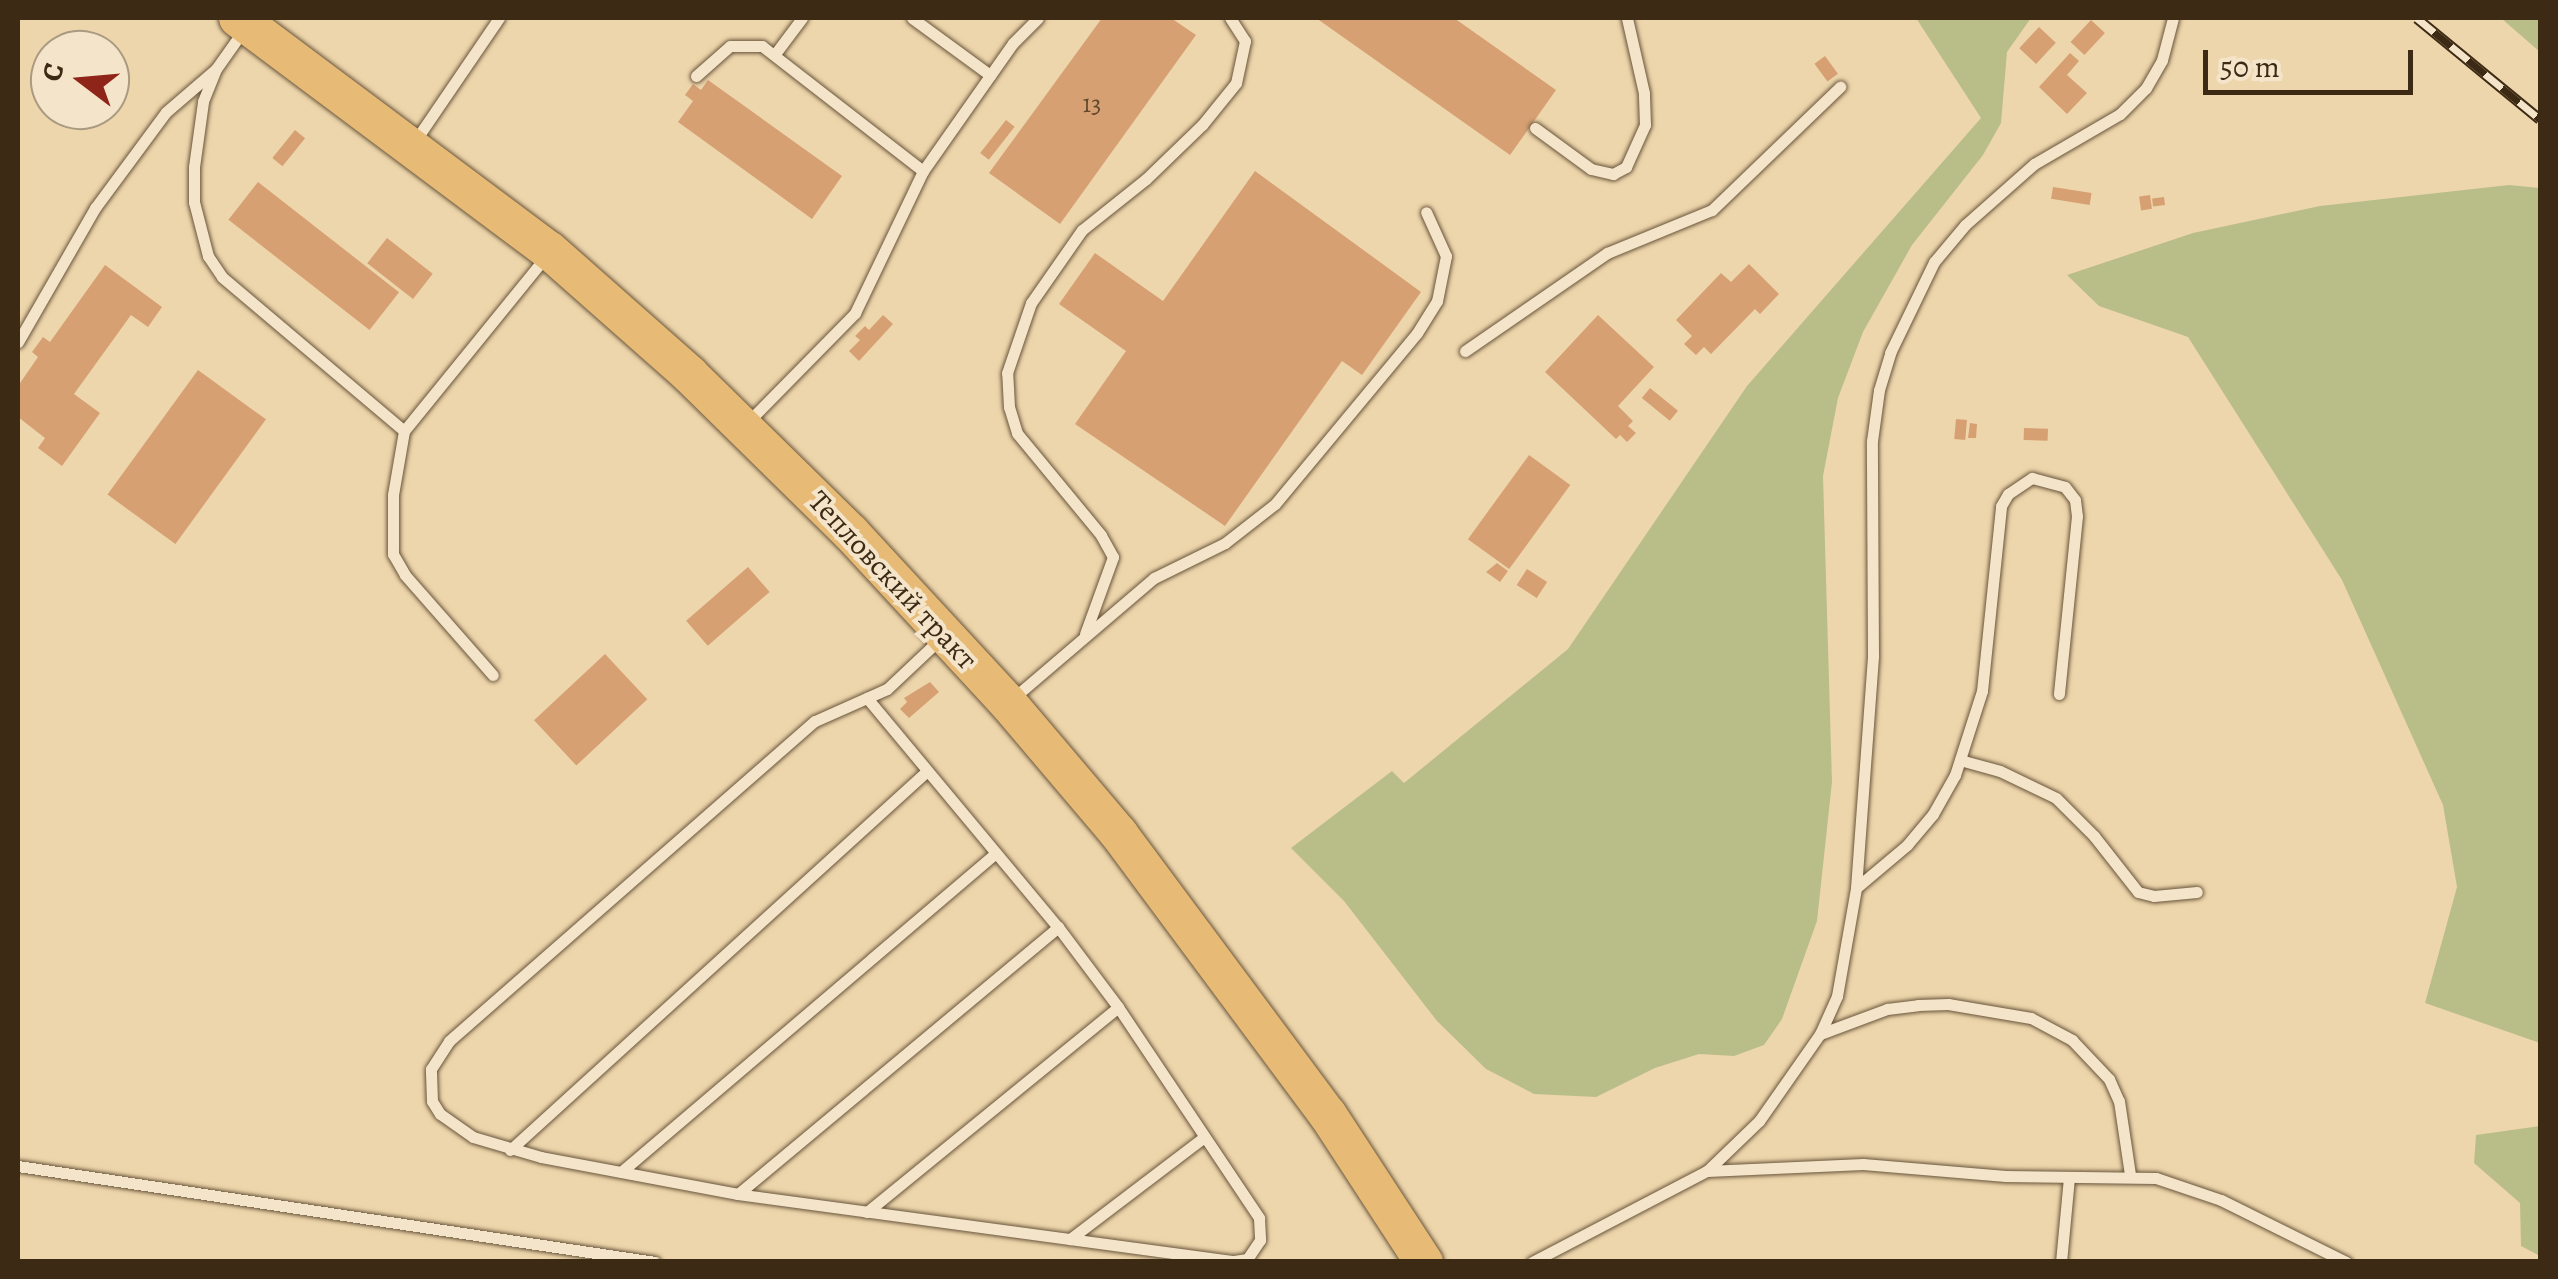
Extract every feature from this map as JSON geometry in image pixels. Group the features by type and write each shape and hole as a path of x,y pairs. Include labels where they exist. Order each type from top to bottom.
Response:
{"main road":[{"name":"Тепловский тракт","path":"243,21 412,144 550,252 744,426 946,634 1008,703 1202,941 1328,1115 1424,1262"}],"lane":[{"path":"412,144 499,18"},
{"path":"775,54 802,18"},
{"path":"912,18 990,74"},
{"path":"744,426 855,312 923,171 990,74 1038,18"},
{"path":"1085,634 1113,557 1101,535 1018,432 1009,407 1007,373 1031,303 1074,241 1188,139 1236,83 1245,42 1230,18"},
{"path":"1534,128 1590,169 1613,174 1626,167 1645,124 1644,93 1627,18"},
{"path":"1532,1262 1708,1171 1759,1121 1820,1034 1840,981 1856,888 1873,656 1872,441 1890,353 1934,262 1965,224 2034,164 2120,114 2146,88 2162,60 2173,18"},
{"path":"243,21 216,70 204,102 194,167 194,202 208,256 222,277 404,432"},
{"path":"696,76 730,46 754,44 775,54 923,171"},
{"path":"18,342 95,208 166,112 216,70"},
{"path":"1465,351 1607,253 1712,210 1840,88"},
{"path":"1008,703 1154,578 1225,542 1275,504 1417,333 1437,300 1446,256 1426,212"},
{"path":"493,675 405,575 394,554 393,495 404,432 550,252"},
{"path":"1856,888 1925,824 1960,760 1982,691 2001,506 2008,494 2032,478 2065,487 2074,500 2077,516 2059,694"},
{"path":"866,698 1058,927 1118,1007 1258,1218 1260,1240 1247,1259 1232,1261 738,1194 510,1150 474,1138 440,1114 429,1087 431,1069 439,1053 815,721 895,683 946,634"},
{"path":"1960,760 2016,777 2056,798 2094,836 2138,892 2154,896 2197,892"},
{"path":"510,1150 927,771"},
{"path":"621,1172 996,854"},
{"path":"738,1194 1058,927"},
{"path":"1820,1034 1887,1008 1948,1004 2031,1018 2072,1040 2109,1079 2119,1101 2130,1175"},
{"path":"867,1212 1118,1007"},
{"path":"1070,1239 1203,1138"},
{"path":"1708,1171 1862,1164 2070,1178 2130,1175 2184,1186 2220,1200 2346,1262"},
{"path":"18,1166 655,1262"},
{"path":"2061,1262 2070,1178"}],"green space":[{"path":"1916,18 2031,18 2007,52 2001,123 1983,155 1912,245 1863,332 1838,398 1823,476 1832,782 1817,921 1782,1019 1764,1045 1734,1056 1699,1054 1655,1068 1596,1097 1534,1094 1486,1069 1437,1021 1344,901 1291,848 1392,771 1404,783 1568,649 1747,386 1981,118"},
{"path":"2540,18 2540,52 2502,19"},
{"path":"2509,185 2540,188 2540,1043 2425,1003 2457,887 2443,805 2342,580 2188,337 2099,306 2067,275 2193,233 2320,206"},
{"path":"2540,1126 2540,1256 2521,1246 2520,1203 2474,1163 2476,1135"}],"building":[{"path":"1102,18 1171,18 1196,35 1060,224 989,173"},
{"path":"1316,18 1454,18 1556,90 1510,155"},
{"path":"2091,20 2105,33 2084,55 2071,42"},
{"path":"2039,27 2056,43 2036,64 2019,48"},
{"path":"2070,53 2079,61 2067,75 2087,93 2067,114 2039,87"},
{"path":"1825,56 1838,74 1827,81 1814,64"},
{"path":"708,80 842,176 812,219 678,122 693,101 685,95 693,84 701,90"},
{"path":"1006,120 1015,127 989,160 980,153"},
{"path":"295,130 305,138 282,166 272,158"},
{"path":"1255,171 1421,292 1362,375 1342,361 1225,526 1075,424 1126,351 1059,304 1095,253 1163,301"},
{"path":"258,182 399,292 370,330 228,220"},
{"path":"2053,187 2092,193 2090,205 2051,199"},
{"path":"2150,195 2152,209 2141,210 2139,197"},
{"path":"2164,197 2165,205 2153,206 2152,198"},
{"path":"387,238 433,274 413,299 367,263"},
{"path":"1749,264 1779,294 1760,314 1755,309 1711,354 1704,347 1696,355 1684,344 1692,336 1676,320 1721,273 1731,282"},
{"path":"105,265 162,307 148,327 131,315 74,394 100,413 62,466 38,448 45,438 18,417 18,386 38,357 32,352 43,337 50,342"},
{"path":"883,315 893,324 859,361 849,351 860,340 855,336 865,326 869,330"},
{"path":"1598,315 1654,367 1618,406 1633,421 1628,426 1636,433 1627,442 1620,435 1616,439 1545,372"},
{"path":"198,370 266,419 175,544 107,495"},
{"path":"1650,388 1678,411 1670,421 1642,398"},
{"path":"1956,419 1967,420 1965,440 1954,439"},
{"path":"1970,423 1977,424 1976,438 1968,438"},
{"path":"2024,428 2048,429 2048,441 2024,440"},
{"path":"1529,455 1570,485 1509,569 1468,539"},
{"path":"1497,563 1508,571 1500,582 1486,572"},
{"path":"748,567 770,592 708,646 686,621"},
{"path":"1527,569 1547,582 1537,598 1517,585"},
{"path":"605,654 647,699 576,765 534,720"},
{"path":"930,682 939,692 909,718 900,709 907,702 904,698"}],"railway":[{"path":"2417,18 2540,119"}]}
